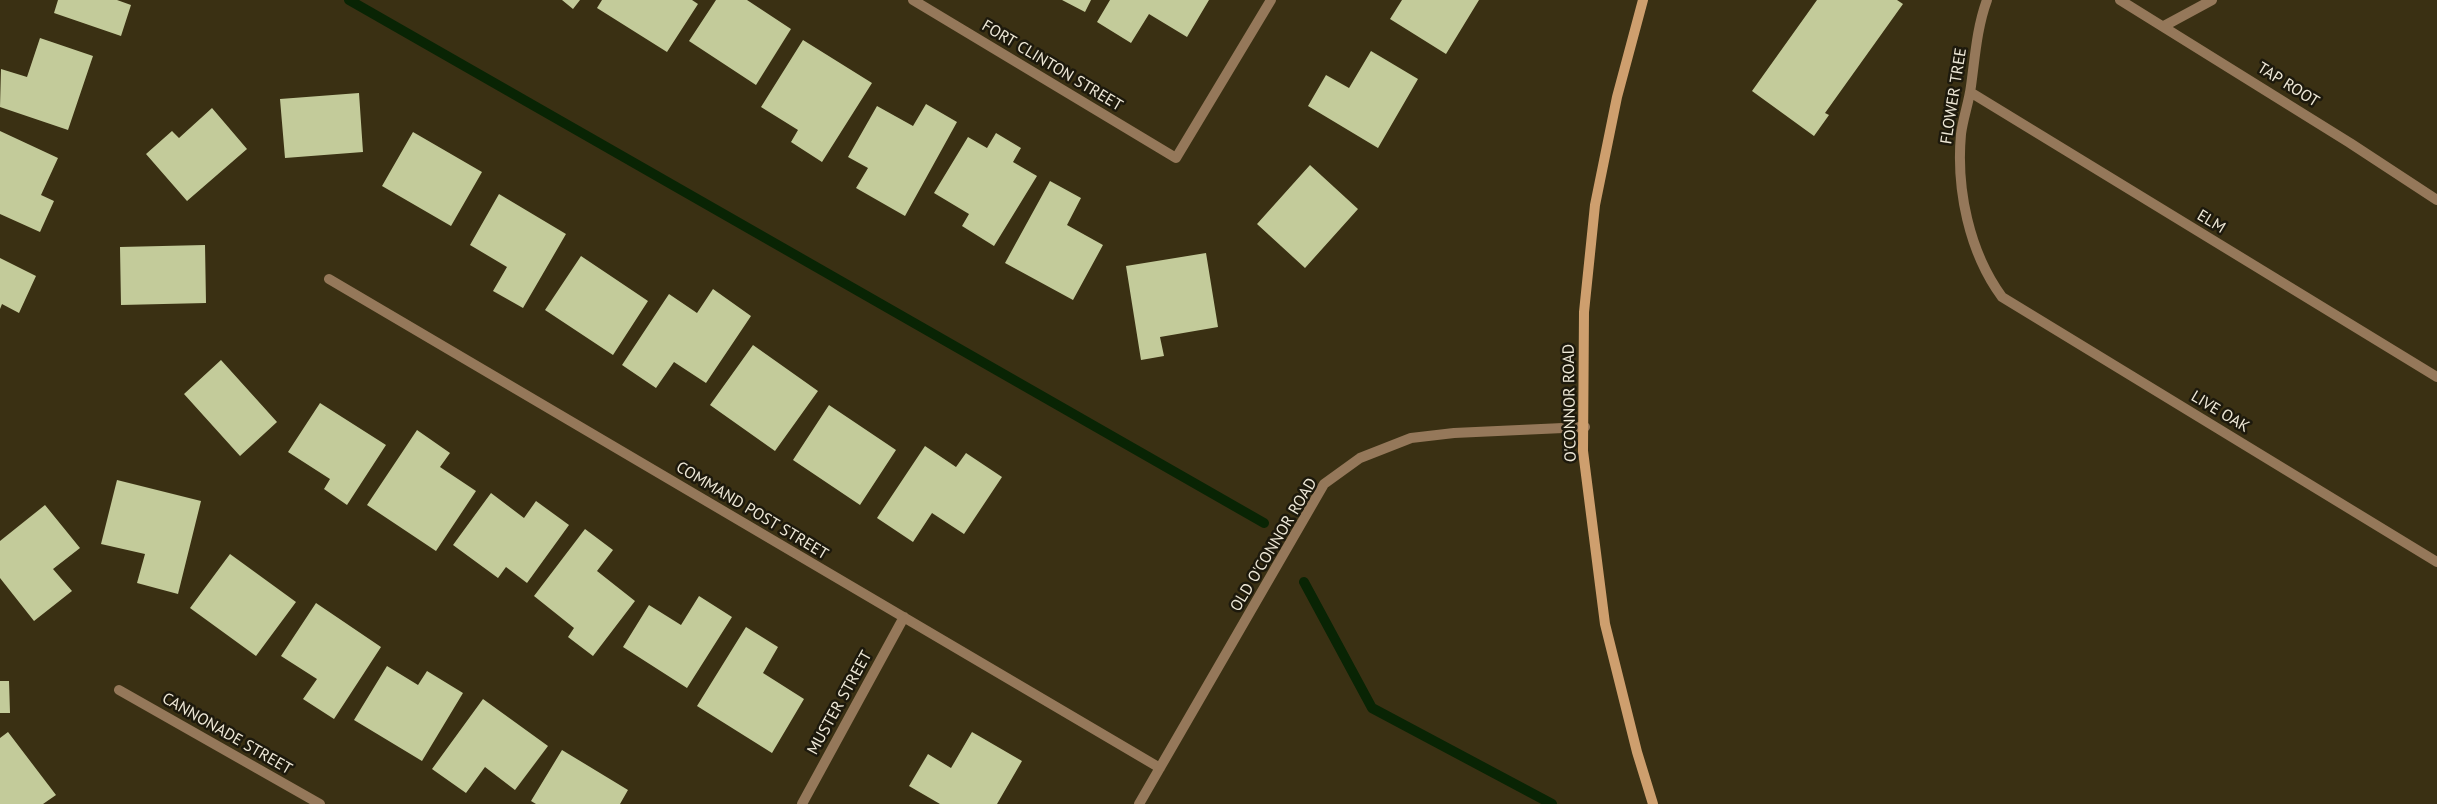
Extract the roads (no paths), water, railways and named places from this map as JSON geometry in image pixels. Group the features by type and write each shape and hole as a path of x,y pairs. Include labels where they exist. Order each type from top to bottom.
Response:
{"main road":[{"name":"O'CONNOR ROAD","path":"1644,0 1617,98 1595,205 1584,312 1585,428 1583,450 1605,624 1637,752 1653,804"}],"street":[{"name":"FORT CLINTON STREET","path":"913,0 1176,158 1271,0"},
{"name":"FLOWER TREE","path":"1986,0 1980,17 1970,92 1961,132 1960,161 1962,191 1969,226 1991,283"},
{"name":"TAP ROOT","path":"2120,0 2350,142 2436,199"},
{"path":"2164,26 2212,0"},
{"name":"ELM","path":"1970,92 2437,377"},
{"name":"COMMAND POST STREET","path":"329,279 1160,768"},
{"name":"LIVE OAK","path":"1991,283 2002,297 2437,562"},
{"name":"OLD O'CONNOR ROAD","path":"1139,804 1324,484 1360,458 1411,438 1454,432 1585,428"},
{"name":"MUSTER STREET","path":"802,804 904,617"},
{"name":"CANNONADE STREET","path":"120,690 320,804"}],"waterway":[{"path":"349,0 1264,523"},
{"path":"1304,582 1372,708 1552,804"}]}
